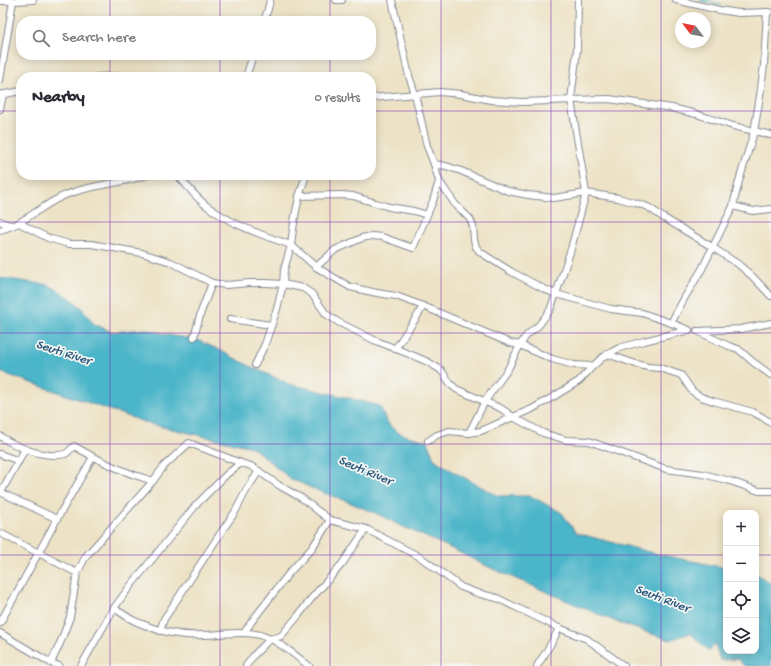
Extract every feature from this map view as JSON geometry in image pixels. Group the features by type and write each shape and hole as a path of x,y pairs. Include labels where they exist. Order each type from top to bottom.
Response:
{"street":[{"path":"0,1 33,0"},
{"path":"266,16 270,0"},
{"path":"336,0 342,0"},
{"path":"392,0 409,76 439,181 455,204 470,219 473,226 476,247 480,252 522,278 556,294 611,308 642,313 689,330 741,329 771,323"},
{"path":"469,433 485,401 508,369 520,345 526,336 539,325 550,310 571,249 586,193 571,100 577,50 578,0"},
{"path":"671,323 702,269 733,206 754,132 762,85 769,12 739,13 676,0"},
{"path":"0,80 13,1"},
{"path":"248,72 251,60"},
{"path":"0,109 1,94 16,92"},
{"path":"376,98 440,92 461,94 491,100 522,102 609,99 672,108 754,132 771,135"},
{"path":"434,164 446,166 508,191 528,195 554,198 586,193 636,202 648,207 738,264 771,296"},
{"path":"0,230 17,224 35,211 67,194 88,188 130,180"},
{"path":"182,180 206,205 222,216 244,228 291,245 316,266 350,286 396,296 552,359 574,365 593,366"},
{"path":"255,365 265,344 277,309 283,284 284,270 291,245 296,210 304,180"},
{"path":"316,266 335,250 362,238 372,236 382,237 413,248 433,201 439,181"},
{"path":"299,196 353,196 389,207 414,211 427,216"},
{"path":"733,206 753,210 771,209"},
{"path":"0,221 6,224 17,224 48,238 69,244 91,244 142,253 171,262 212,283 226,285 250,283 283,284 303,288 312,294 326,314 338,322 374,340 428,362 441,370 456,389 502,409 513,417 544,433 566,440 589,441 666,469 703,474 759,491 771,491"},
{"path":"194,337 201,312 212,283"},
{"path":"395,349 423,306"},
{"path":"230,319 271,325"},
{"path":"428,441 437,434 449,431 469,433 481,431 532,409 573,385 607,354 619,348 689,330"},
{"path":"697,331 738,349 771,375"},
{"path":"607,354 636,364 660,368 681,374 692,391 701,397 753,412 762,416 771,423"},
{"path":"0,436 25,449 50,455 66,454 74,446 93,457 129,473 153,481"},
{"path":"51,663 70,618 77,573 86,556 94,545 153,481 164,466 189,443 250,466 303,499 330,520 366,529 420,557 461,587 497,598 559,628 587,639 624,666"},
{"path":"25,449 0,492 57,519"},
{"path":"0,454 19,461"},
{"path":"0,623 93,457"},
{"path":"81,666 114,608 128,589 196,504 241,462"},
{"path":"160,631 164,619 235,512 247,489 259,472"},
{"path":"244,633 290,572 312,548 330,520"},
{"path":"246,666 254,655 270,639 281,636 342,564 366,529"},
{"path":"0,533 77,573"},
{"path":"114,608 136,622 160,631 188,636 244,633 262,635 309,666"},
{"path":"537,666 556,636 559,628"},
{"path":"0,633 51,663 59,666"}],"water":[{"name":"Seuti River","path":"0,278 49,285 69,297 81,307 94,324 112,332 145,329 173,336 195,339 289,384 380,406 384,416 392,428 397,432 410,437 428,441 434,459 454,472 498,496 531,496 562,513 576,533 657,554 723,567 723,654 759,654 759,575 771,584 771,666 744,666 738,659 720,660 715,643 709,651 690,633 670,640 619,623 493,569 378,514 291,479 252,447 150,424 0,372"}],"waterway":[{"path":"701,0 721,5"}]}
